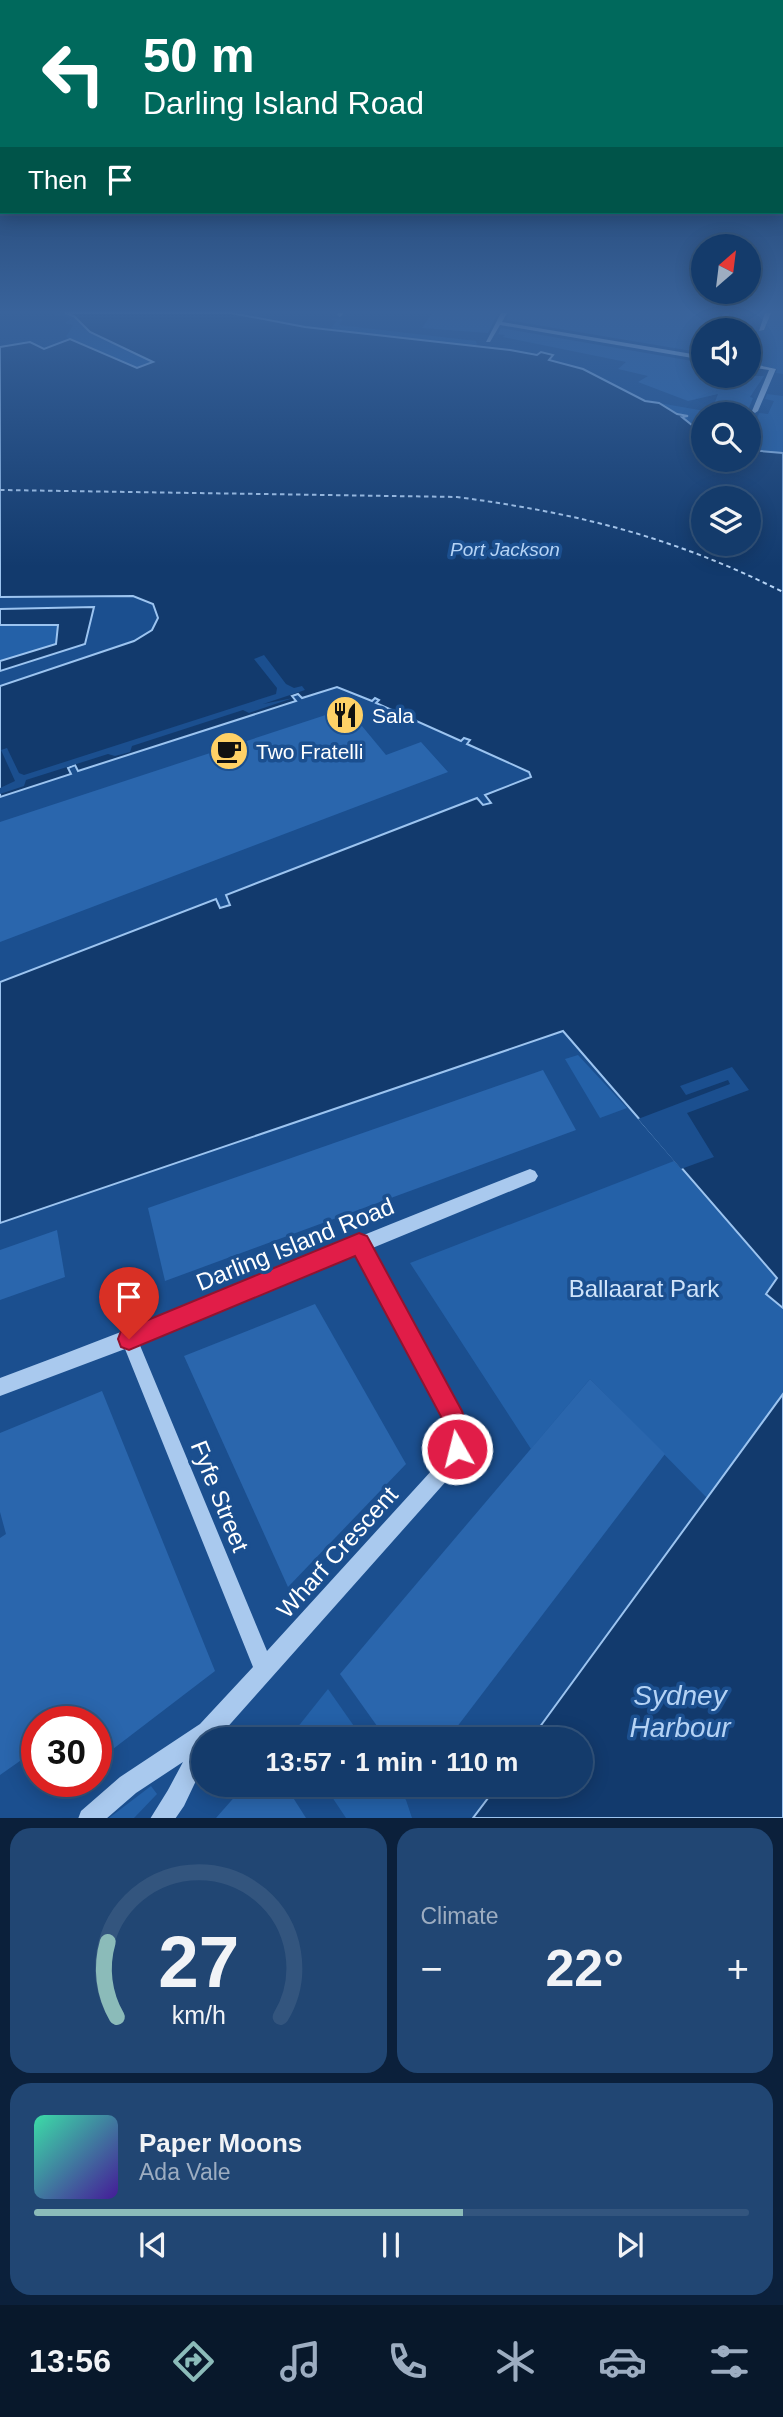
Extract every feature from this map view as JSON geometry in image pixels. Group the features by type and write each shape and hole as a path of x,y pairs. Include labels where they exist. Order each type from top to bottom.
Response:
{"street":[{"name":"Darling Island Road","path":"0,1387 129,1339 530,1177"},
{"name":"Wharf Crescent","path":"215,1727 443,1475 457,1449 458,1435 454,1419 359,1244"},
{"name":"Fyfe Street","path":"129,1339 265,1671"},
{"name":"Wharf Crescent","path":"89,1818 128,1785 191,1747"},
{"name":"Wharf Crescent","path":"161,1818 176,1798 191,1767"}],"green space":[{"path":"783,398 783,453 761,451 761,413 768,414 774,401 765,399"},
{"path":"659,403 691,409 691,425 681,417 687,415 677,414"},
{"path":"58,624 56,644 0,661 0,625"},
{"path":"578,1055 627,1108 600,1118 565,1059"},
{"name":"Ballaarat Park","path":"674,1161 777,1279 767,1294 783,1308 783,1394 707,1498 590,1379 531,1449 410,1263"},
{"path":"328,1689 355,1727 298,1727"},
{"path":"151,1786 157,1794 134,1818 109,1818"},
{"path":"332,1797 404,1797 412,1818 346,1818"}],"water":[{"name":"Port Jackson","path":"0,398 639,398 659,403 677,414 688,416 682,417 691,424 691,472 761,472 761,451 783,453 783,1308 766,1294 777,1278 563,1031 0,1223 0,982 216,899 220,908 230,905 226,895 477,798 483,805 491,803 485,795 531,777 529,772 467,744 470,740 464,738 461,741 376,703 379,700 375,698 372,701 337,687 302,698 298,694 292,696 296,701 78,771 75,765 68,768 71,774 0,797 0,686 134,641 152,630 158,618 153,604 133,596 0,597"},
{"path":"94,607 85,644 0,671 0,661 56,644 58,625 0,625 0,609"},
{"name":"Sydney Harbour","path":"783,1394 783,1818 473,1818 489,1797 593,1797 593,1727 540,1727"}],"pier":[{"path":"264,655 286,684 294,688 302,686 305,690 263,704 293,698 249,713 243,710 132,746 130,752 115,756 108,754 26,780 24,786 0,794 0,788 15,781 1,750 7,748 19,773 24,775 276,694 277,688 254,659"},
{"path":"732,1067 749,1090 687,1113 714,1157 681,1169 638,1119 730,1084 728,1080 686,1095 680,1086"}],"building":[{"path":"680,398 702,398 688,401"},
{"path":"717,398 753,398 751,402 715,402"},
{"path":"347,708 386,755 421,742 448,772 0,942 0,822"},
{"path":"543,1070 576,1130 165,1281 148,1208"},
{"path":"57,1230 65,1277 0,1300 0,1250"},
{"path":"315,1304 406,1464 288,1587 184,1356"},
{"path":"590,1379 665,1454 457,1727 378,1727 340,1674"},
{"path":"102,1391 215,1671 112,1750 112,1706 21,1706 21,1760 0,1775 0,1538 6,1534 0,1512 0,1433"},
{"path":"234,1797 293,1797 306,1818 216,1818"}],"ferry route":[{"path":"0,490 457,497 543,511 624,530 703,556 783,592"}],"place":[{"name":"Sala","path":"345,715"},
{"name":"Two Fratelli","path":"229,751"}],"route":[{"path":"129,1339 359,1244 454,1419 458,1435 457,1449"}]}
